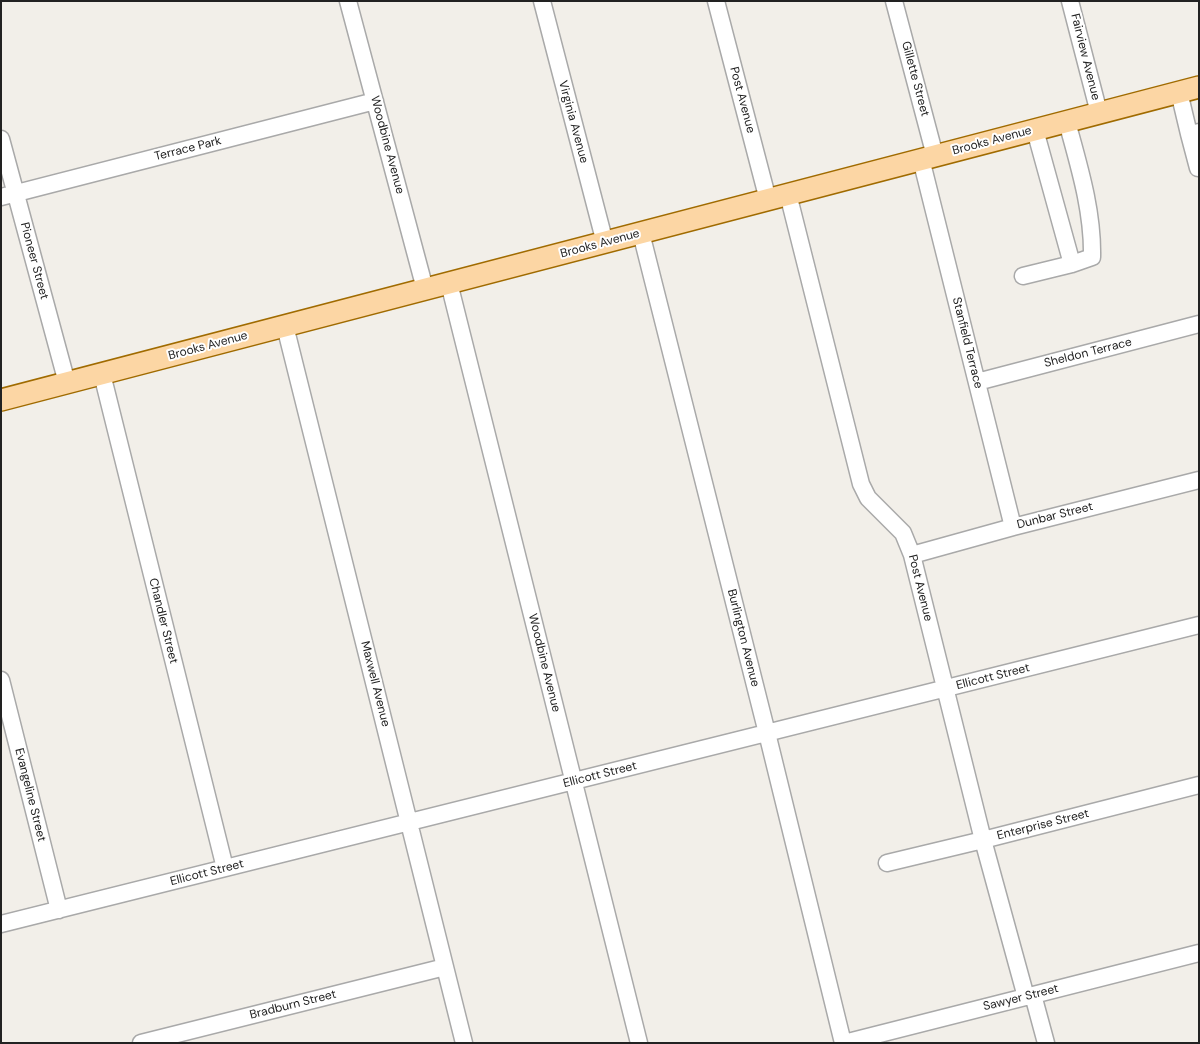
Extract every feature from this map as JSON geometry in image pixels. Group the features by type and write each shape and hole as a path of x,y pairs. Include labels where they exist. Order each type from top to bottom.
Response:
{"main road":[{"name":"Brooks Avenue","path":"1,400 1189,90"}],"street":[{"name":"Woodbine Avenue","path":"348,1 425,290"},
{"name":"Virginia Avenue","path":"542,1 604,242"},
{"name":"Post Avenue","path":"716,1 768,200"},
{"name":"Gillette Street","path":"894,1 928,158"},
{"name":"Fairview Avenue","path":"1070,1 1099,113"},
{"path":"1189,90 1199,168"},
{"name":"Terrace Park","path":"8,195 375,101"},
{"path":"1023,276 1072,264 1092,256 1092,232 1083,182 1067,122"},
{"path":"1035,130 1072,264"},
{"name":"Pioneer Street","path":"1,139 8,195 67,383"},
{"name":"Stanfield Terrace","path":"928,158 977,382 1013,527"},
{"name":"Post Avenue","path":"788,194 861,484 868,498 903,533 912,555 983,840 1046,1043"},
{"name":"Burlington Avenue","path":"641,233 844,1043"},
{"name":"Woodbine Avenue","path":"449,283 639,1043"},
{"name":"Sheldon Terrace","path":"977,382 1199,324"},
{"name":"Maxwell Avenue","path":"285,326 464,1043"},
{"name":"Chandler Street","path":"102,374 226,868"},
{"name":"Dunbar Street","path":"912,555 1013,527 1199,480"},
{"name":"Ellicott Street","path":"1,924 1199,625"},
{"name":"Evangeline Street","path":"1,680 59,910"},
{"name":"Enterprise Street","path":"887,863 1199,785"},
{"name":"Sawyer Street","path":"844,1043 1199,953"},
{"name":"Bradburn Street","path":"141,1043 445,967"}]}
